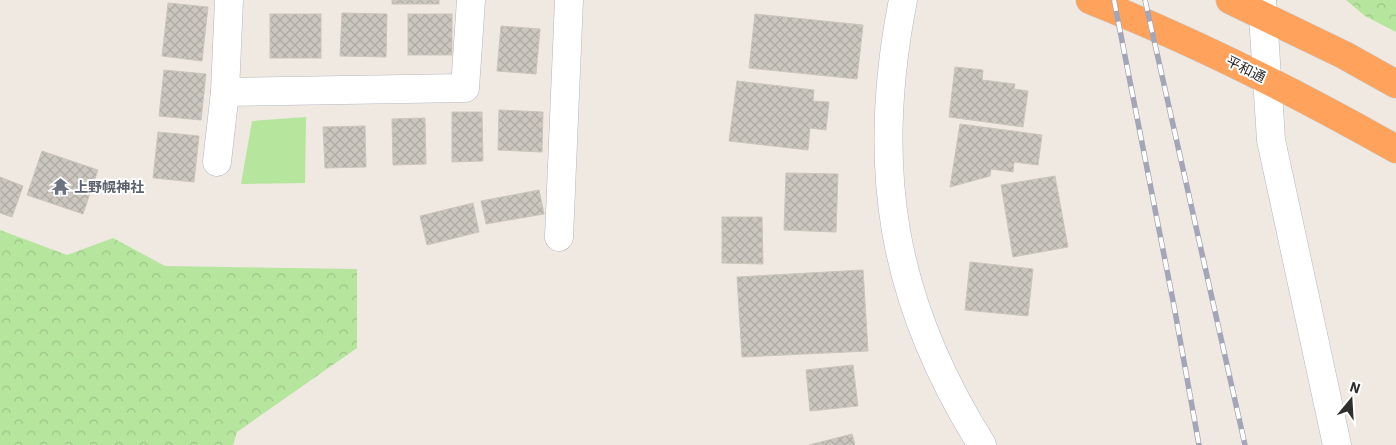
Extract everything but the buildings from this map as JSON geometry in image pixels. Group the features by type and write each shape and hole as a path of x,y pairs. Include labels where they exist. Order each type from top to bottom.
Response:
{"highway":[{"name":"平和通","path":"1090,0 1159,28 1266,78 1396,149"},
{"path":"1230,0 1262,8 1396,84"}],"street":[{"path":"216,162 225,92 229,0"},
{"path":"225,92 466,88 471,0"},
{"path":"559,237 569,0"},
{"path":"903,0 895,39 888,133 888,175 896,238 914,306 927,340 963,415 982,445"},
{"path":"1262,8 1271,140 1338,445"}],"green space":[{"path":"1346,0 1396,0 1396,32 1365,16"},
{"path":"306,117 305,183 241,184 252,121"},
{"path":"0,230 67,255 113,238 165,266 357,269 357,348 237,432 233,445 0,445"}],"railway":[{"path":"1114,0 1174,306 1199,445"},
{"path":"1145,0 1245,445"}],"place":[{"name":"上野幌神社","path":"60,187"}]}
